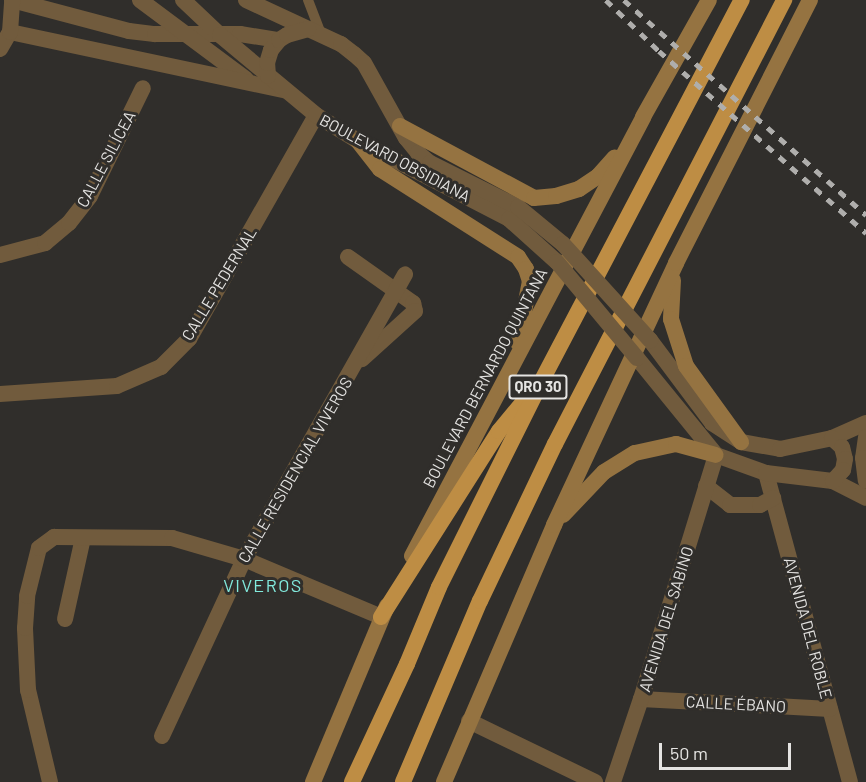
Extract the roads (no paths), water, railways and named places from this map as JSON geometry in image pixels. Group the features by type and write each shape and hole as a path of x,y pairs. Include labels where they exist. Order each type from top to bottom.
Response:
{"highway":[{"name":"QRO 30","path":"352,782 407,664 439,587 540,384 742,0"},
{"path":"781,7 790,0"},
{"name":"QRO 30","path":"403,782 480,601 555,444 781,7"},
{"path":"381,617 499,431 518,406 540,384"}],"main road":[{"name":"BOULEVARD BERNARDO QUINTANA","path":"313,782 381,617 643,117 708,0"},
{"path":"444,782 554,525 676,263 810,0"},
{"path":"400,126 534,198 556,196 579,189 597,176 613,159 643,117"},
{"path":"358,141 380,169 518,258 526,268 530,281 515,360"},
{"path":"676,263 671,319 686,366 741,442"},
{"path":"554,525 604,472 635,453 676,444 716,455"}],"street":[{"path":"0,49 10,32 12,0 129,31 260,35 279,40"},
{"path":"140,0 249,81"},
{"path":"183,0 284,90"},
{"name":"BOULEVARD OBSIDIANA","path":"246,0 341,44 364,63 412,146 430,163 518,207 563,244 650,340 712,423 741,442"},
{"name":"BOULEVARD OBSIDIANA","path":"10,32 284,90 316,115 358,141 509,219 556,262 716,455"},
{"path":"268,76 269,56 279,40 287,34 315,33"},
{"name":"CALLE SILÍCEA","path":"0,255 45,243 69,223 90,196 142,88"},
{"name":"CALLE PEDERNAL","path":"0,394 117,387 161,366 189,339 316,115"},
{"path":"348,257 413,303 415,311 353,368"},
{"name":"CALLE RESIDENCIAL VIVEROS","path":"162,736 244,559 405,274"},
{"path":"741,442 780,449 832,438 866,423"},
{"path":"866,437 863,458 866,481"},
{"path":"832,438 842,447 845,459 843,470 832,481"},
{"path":"716,455 766,473 832,481 866,498"},
{"name":"AVENIDA DEL SABINO","path":"613,782 716,455"},
{"name":"AVENIDA DEL ROBLE","path":"766,473 850,782"},
{"path":"706,486 730,505 760,505 773,498"},
{"path":"50,782 28,690 25,628 27,596 39,548 54,537 172,538 244,559 381,617"},
{"path":"65,619 82,538"},
{"name":"CALLE ÉBANO","path":"641,699 830,709"},
{"path":"469,721 595,782"}],"lane":[{"path":"308,0 315,33"}],"railway":[{"path":"606,0 659,51 866,233"},
{"path":"624,0 866,215"}],"district":[{"name":"VIVEROS","path":"263,585"}]}
